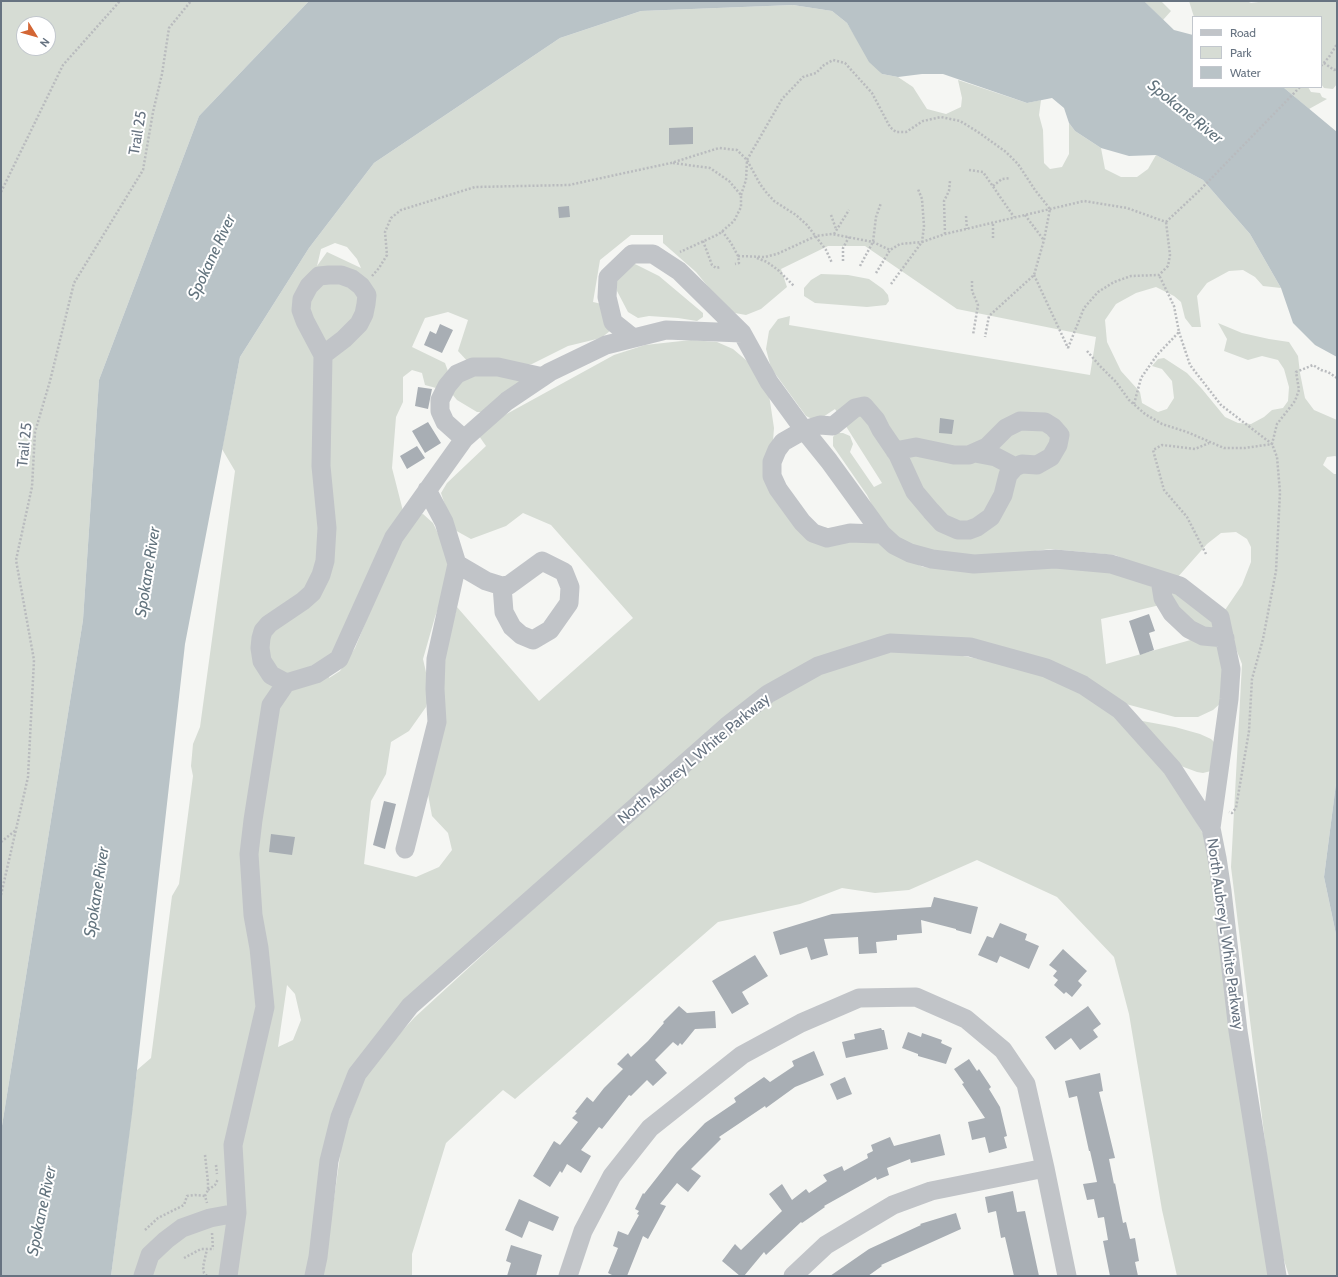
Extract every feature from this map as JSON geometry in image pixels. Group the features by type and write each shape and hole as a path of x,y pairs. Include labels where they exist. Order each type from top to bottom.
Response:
{"street":[{"path":"633,338 612,322 606,297 608,277 632,254 653,254 679,271 742,333 769,382 829,461 882,536 894,545 910,553 932,559 974,564 1055,559 1111,564 1180,586 1220,617 1231,669 1230,692 1211,828"},
{"path":"286,683 271,675 262,660 260,648 261,638 263,631 270,624 312,593 321,575 325,561 327,528 321,466 323,355 305,321 301,310 302,299 309,286 319,276 340,276 352,279 361,286 366,295 364,314 359,324 344,339 323,355"},
{"path":"228,1276 238,1213 233,1145 265,1007 259,948 252,915 249,854 271,705 286,683 316,674 339,659 394,537 464,439 507,401 550,372 606,345 666,330 742,333"},
{"path":"464,439 445,422 440,411 440,400 447,386 457,374 474,367 498,367 543,377"},
{"path":"882,536 850,533 827,538 813,533 802,522 778,489 772,476 772,462 777,450 783,442 804,430 820,425 833,426 855,408 864,406 876,420 895,451 915,492 926,505 942,523 958,530 969,530 977,527 991,517 1004,494 1008,475 1015,467 1022,464 1037,465 1051,457 1058,446 1060,435 1053,427 1045,422 1020,421 1006,428 987,447 969,455 954,455 916,447 895,451"},
{"path":"975,453 996,457 1015,467"},
{"path":"405,849 437,722 435,688 436,659 457,564 444,522 427,490"},
{"path":"457,564 486,582 502,586"},
{"path":"1160,580 1163,598 1172,613 1185,625 1203,636 1224,638"},
{"name":"North Aubrey L White Parkway","path":"314,1276 318,1257 329,1161 340,1117 357,1074 410,1006 727,726 768,694 818,666 890,643 970,647 1046,668 1083,685 1120,710 1172,768 1211,828 1218,858 1238,1031 1277,1276"},
{"path":"568,1276 583,1232 612,1176 650,1128 742,1055 800,1023 859,998 916,997 966,1019 1003,1050 1026,1084 1067,1276"},
{"path":"793,1276 826,1245 893,1205 931,1191 1045,1168"},
{"path":"143,1276 150,1255 182,1228 203,1220 238,1213"}],"path":[{"path":"1,192 63,65 120,1"},
{"name":"Trail 25","path":"1,895 28,777 34,660 16,560 32,487 35,432 50,381 74,283 143,170 153,112 162,74 169,28 191,1"},
{"path":"1337,44 1324,63 1334,70 1337,69"},
{"path":"663,260 722,231 734,221 741,207 741,195 746,180 747,160 782,99 803,77 816,73 824,65 833,60 845,63 872,92 890,127 896,132 906,132 923,121 941,117 960,121 1006,152 1014,160 1050,209 1044,240 1034,275 989,316 985,336"},
{"path":"1166,222 1199,191 1299,88"},
{"path":"361,286 379,268 387,254 385,232 391,218 401,210 475,187 569,185 671,163 719,148 737,150 747,160 760,184 774,201 796,215 807,225 826,250 832,263"},
{"path":"671,163 710,168 729,181 741,195"},
{"path":"969,170 983,172 1014,217"},
{"path":"993,186 1002,179 1010,178"},
{"path":"945,234 944,201 949,191 950,181"},
{"path":"891,284 922,242 924,226 922,199 918,189"},
{"path":"876,273 890,250 900,244 922,242 945,234 1084,200 1127,208 1166,222"},
{"path":"860,266 873,242 876,217 881,203"},
{"path":"834,234 849,210"},
{"path":"832,215 836,230"},
{"path":"1025,215 1044,240"},
{"path":"966,216 967,229"},
{"path":"993,222 993,238"},
{"path":"1034,275 1068,348 1084,308 1098,292 1114,282 1131,276 1159,274 1168,266 1170,255 1166,222"},
{"path":"722,231 738,256 739,263 735,264"},
{"path":"738,256 765,257 776,254 816,236 834,234 873,242 890,250"},
{"path":"843,261 843,248 849,237"},
{"path":"703,241 712,265 716,268 720,267"},
{"path":"754,256 767,262 778,270 794,286"},
{"path":"1159,274 1174,306 1179,332 1190,364 1221,405 1272,444 1277,457 1280,492 1276,571 1263,639 1252,679 1249,731 1236,808 1232,813 1214,809"},
{"path":"972,281 972,291 978,304 973,335"},
{"path":"1134,404 1141,378 1156,355 1179,332"},
{"path":"1087,351 1134,404 1145,414 1162,424 1187,432 1209,443 1224,448 1245,448 1272,444"},
{"path":"1272,444 1277,424 1296,401 1299,390 1296,372 1313,365 1337,378"},
{"path":"1206,554 1187,517 1164,490 1153,450 1162,445 1195,449 1209,443"},
{"path":"1,842 17,830"},
{"path":"208,1190 215,1185 218,1180 216,1165"},
{"path":"145,1230 158,1218 184,1205 187,1196 194,1194 205,1196"},
{"path":"184,1258 201,1249 232,1252"},
{"path":"207,1249 203,1267 204,1273 207,1276"}],"green space":[{"path":"1,1 309,1 199,116 99,380 83,620 1,1132"},
{"path":"1144,1 1161,1 1171,11 1163,20"},
{"path":"1189,1 1247,1 1251,3 1266,1 1337,1 1337,84 1333,89 1324,88 1322,85 1322,16 1194,16"},
{"path":"793,5 832,11 847,23 882,74 898,77 913,87 927,109 946,114 961,107 962,98 958,80 1027,103 1041,100 1039,115 1043,130 1044,163 1050,169 1062,167 1069,154 1069,123 1075,131 1101,148 1105,169 1121,177 1137,177 1148,169 1156,155 1203,180 1250,234 1281,288 1263,286 1255,277 1243,270 1229,271 1207,283 1197,296 1201,327 1192,327 1185,318 1181,302 1174,296 1156,287 1136,293 1116,304 1105,320 1107,342 1121,371 1140,392 1142,403 1158,412 1167,409 1174,398 1172,381 1162,369 1152,366 1158,359 1164,358 1187,373 1225,417 1238,423 1251,424 1264,417 1272,410 1283,408 1288,401 1289,387 1284,369 1278,360 1262,356 1248,360 1224,351 1227,339 1218,323 1242,333 1289,342 1298,356 1305,398 1314,410 1337,420 1337,457 1327,457 1323,465 1334,474 1337,474 1337,776 1324,877 1337,939 1337,1276 1289,1276 1277,1238 1231,867 1242,664 1227,626 1225,610 1242,585 1251,562 1251,547 1247,539 1236,532 1221,533 1207,544 1177,578 1167,578 1115,555 1051,549 973,559 906,544 881,523 867,495 833,446 833,437 836,433 843,433 850,436 853,444 850,452 874,487 882,483 835,409 823,417 814,420 806,416 771,368 766,349 769,331 778,319 790,316 789,325 1090,375 1096,337 957,309 865,246 828,246 781,269 787,287 761,309 746,315 735,313 723,305 696,272 663,243 663,235 631,235 600,260 593,302 602,304 610,331 601,338 568,346 532,364 520,367 470,364 458,351 468,320 448,312 425,318 412,347 445,363 449,374 436,388 425,385 422,373 412,370 403,377 403,402 396,417 392,468 403,511 333,653 329,678 340,671 355,648 403,533 417,515 423,514 433,523 446,550 452,569 435,617 423,659 430,690 426,707 409,731 391,742 386,774 371,801 364,864 416,877 439,867 452,850 448,833 432,816 428,794 441,669 457,607 539,701 633,618 551,525 523,513 506,526 471,539 453,529 441,493 447,483 486,446 479,436 492,422 614,355 645,345 691,340 717,342 733,349 753,366 768,388 774,428 773,441 767,455 796,522 865,535 893,552 923,567 971,571 1054,566 1107,569 1153,587 1160,605 1101,619 1106,664 1194,639 1213,642 1222,652 1223,701 1213,710 1198,717 1175,717 1122,703 973,642 815,662 476,941 355,1072 310,1276 111,1276 137,1070 151,1058 172,896 179,884 193,776 191,766 193,744 200,727 235,471 222,449 240,357 309,248 374,163 560,38 641,11","holes":["335,243 347,247 357,259 361,268 327,252 317,266 321,249","287,985 295,994 301,1020 293,1040 278,1047"]},
{"path":"1284,88 1309,88 1311,92 1320,93 1322,97 1327,99 1309,109"},
{"path":"635,264 659,276 703,313 703,317 697,321 649,316 638,318 628,312 617,291 617,278"},
{"path":"821,274 848,275 869,279 883,289 888,295 889,301 886,305 867,307 815,303 804,296 804,288 811,280"},
{"path":"476,371 524,379 485,412 477,412 457,400 452,394 461,378"},
{"path":"1169,590 1214,617 1215,630 1187,623"},
{"path":"931,650 1011,665 1042,675 1082,693 1119,720 1168,773 1205,837 1271,1276 1177,1276 1162,1210 1129,1014 1114,957 1057,897 977,860 909,890 875,893 842,888 800,904 718,922 515,1099 503,1090 446,1143 412,1254 412,1276 323,1276 343,1135 367,1072 415,1017 652,800 761,709 824,670 880,652"},
{"path":"1137,720 1175,727 1200,734 1211,739 1219,747 1211,771 1203,773 1197,772 1181,766"}],"water":[{"name":"Spokane River","path":"309,1 1144,1 1174,30 1192,35 1192,88 1284,88 1337,132 1337,357 1315,345 1293,323 1281,288 1250,234 1203,180 1156,155 1129,156 1101,148 1075,131 1069,123 1064,108 1052,98 1027,103 943,74 922,74 898,77 882,74 869,62 847,23 832,11 793,5 641,11 560,38 374,163 309,248 240,357 185,644 132,1114 111,1276 1,1276 1,1132 83,620 99,380 199,116"},
{"path":"1337,776 1337,939 1324,877"}],"building":[{"path":"693,127 693,144 669,145 669,128"},
{"path":"569,206 570,217 559,218 558,207"},
{"path":"440,324 453,330 442,353 424,345 430,331 436,334"},
{"path":"418,387 432,389 428,409 415,406"},
{"path":"940,418 954,420 952,434 939,433"},
{"path":"428,422 441,443 425,453 412,431"},
{"path":"417,446 425,458 407,469 400,456"},
{"path":"1149,614 1155,631 1149,633 1154,650 1140,655 1129,621"},
{"path":"384,801 396,804 385,849 373,845"},
{"path":"271,834 295,837 292,855 269,852"},
{"path":"934,897 978,907 971,934 921,920 922,933 897,935 897,940 876,942 877,953 859,954 858,937 824,939 828,955 811,960 807,947 780,955 773,932 832,914 931,907"},
{"path":"1000,923 1027,934 1025,940 1039,946 1029,969 1000,956 997,963 978,955 987,936 993,938"},
{"path":"1063,949 1087,971 1078,981 1082,985 1072,997 1066,992 1064,994 1054,985 1058,980 1053,976 1057,971 1049,965"},
{"path":"755,955 768,976 742,992 749,1004 732,1014 712,981"},
{"path":"679,1006 687,1013 715,1011 716,1028 695,1029 682,1045 680,1043 678,1046 673,1042 655,1060 667,1073 653,1086 647,1080 631,1096 629,1095 602,1129 599,1127 581,1150 591,1156 581,1173 567,1164 562,1173 560,1171 550,1187 533,1176 554,1141 560,1145 578,1122 572,1118 587,1097 593,1102 604,1088 623,1069 617,1064 628,1053 631,1057 648,1041 664,1023 663,1022"},
{"path":"1088,1006 1101,1024 1093,1030 1098,1037 1080,1050 1071,1038 1055,1050 1045,1037"},
{"path":"881,1028 884,1030 888,1049 846,1058 842,1042 855,1039 854,1034"},
{"path":"908,1032 921,1037 922,1033 942,1040 941,1043 952,1048 946,1064 918,1056 918,1054 902,1048"},
{"path":"814,1051 824,1075 795,1087 766,1108 765,1106 719,1137 721,1139 691,1169 701,1176 688,1192 677,1183 660,1204 666,1206 648,1239 643,1236 627,1276 614,1276 608,1273 618,1248 613,1246 618,1231 628,1235 639,1215 637,1214 639,1211 635,1209 643,1193 644,1194 677,1152 705,1123 736,1102 734,1098 764,1077 770,1082 794,1066 792,1061"},
{"path":"969,1059 977,1071 979,1069 991,1087 989,1089 1000,1107 1007,1136 1004,1137 1007,1148 989,1153 985,1137 972,1140 968,1122 985,1118 962,1084 964,1083 954,1069"},
{"path":"1100,1073 1103,1091 1099,1092 1115,1158 1109,1159 1123,1223 1126,1222 1130,1239 1135,1238 1139,1261 1135,1262 1138,1276 1110,1276 1103,1241 1108,1240 1104,1217 1098,1218 1094,1199 1087,1200 1083,1184 1097,1182 1077,1096 1069,1098 1065,1081"},
{"path":"845,1077 852,1094 837,1100 830,1084"},
{"path":"940,1134 945,1155 911,1163 910,1159 887,1168 889,1175 877,1180 876,1177 824,1206 825,1207 802,1223 801,1222 766,1255 764,1252 744,1276 740,1276 722,1261 735,1244 741,1250 782,1211 769,1194 782,1184 792,1200 806,1189 809,1193 827,1181 823,1175 842,1166 844,1171 868,1158 867,1154 873,1151 871,1145 890,1137 894,1146"},
{"path":"1013,1191 1017,1212 1025,1211 1039,1276 1014,1276 1005,1237 1001,1238 996,1211 988,1213 985,1197"},
{"path":"519,1199 559,1217 553,1231 529,1221 522,1238 505,1230"},
{"path":"956,1213 961,1229 881,1265 882,1266 868,1276 830,1276 869,1249 921,1225 920,1224"},
{"path":"511,1245 542,1255 536,1276 507,1276 511,1263 506,1261"}]}
